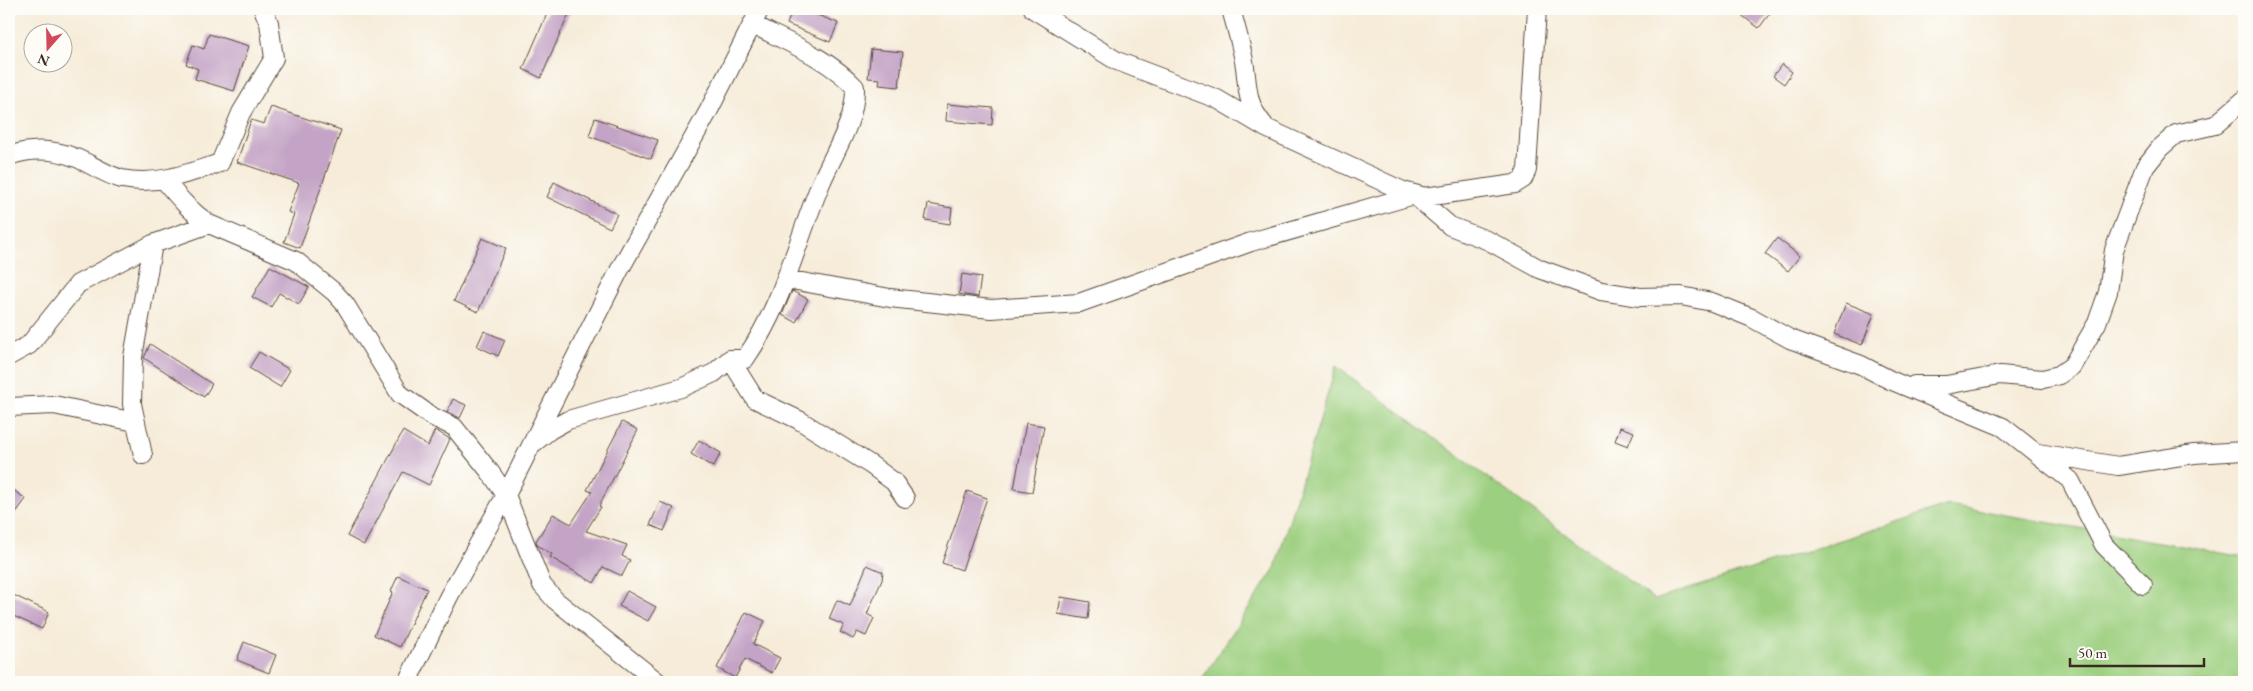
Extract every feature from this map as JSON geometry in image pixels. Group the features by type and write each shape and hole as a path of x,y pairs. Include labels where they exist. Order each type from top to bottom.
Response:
{"street":[{"path":"9,156 30,150 49,150 85,161 121,179 166,181 220,163 241,113 274,58 270,23 263,9"},
{"path":"1033,9 1117,61 1216,99 1266,128 1414,195 1450,226 1489,241 1540,269 1601,291 1640,297 1681,296 1712,302 1752,318 1790,339 1861,365 2003,428 2070,480 2104,545 2143,585"},
{"path":"1231,9 1245,66 1248,98 1256,117 1266,128"},
{"path":"786,279 890,298 991,309 1079,303 1251,242 1414,195 1432,196 1515,184 1523,179 1527,170 1537,9"},
{"path":"407,682 449,596 506,495 531,445 620,269 708,112 756,16 843,74 855,87 856,104 820,184 786,279 762,334 745,359 730,359 714,374 682,388 568,420 550,430 531,445"},
{"path":"1906,385 1946,386 2000,375 2043,379 2059,375 2072,366 2097,323 2108,292 2114,250 2145,167 2160,148 2176,134 2215,125 2244,100"},
{"path":"166,181 187,208 209,224 296,261 334,292 345,304 400,394 432,416 454,427 490,472 506,495 542,585 555,600 658,682"},
{"path":"9,356 29,345 78,284 153,244 209,224"},
{"path":"143,455 132,404 132,356 153,244"},
{"path":"730,359 755,399 805,423 871,465 894,482 905,498"},
{"path":"9,407 54,405 135,422"},
{"path":"2035,452 2118,466 2194,454 2244,450"}],"green space":[{"path":"1336,366 1655,600 1949,505 2244,557 2244,682 1200,682 1275,568"}],"building":[{"path":"549,9 571,9 541,78 523,69"},
{"path":"793,9 802,9 838,23 830,42 787,24"},
{"path":"1733,9 1773,9 1759,28"},
{"path":"209,34 249,46 234,91 195,79 198,69 186,64 193,45 204,49"},
{"path":"871,49 903,52 899,87 879,85 880,79 868,78"},
{"path":"1782,64 1792,72 1784,84 1773,76"},
{"path":"947,104 993,108 992,125 946,121"},
{"path":"271,107 341,130 300,248 284,242 294,214 288,212 299,183 237,162 251,120 264,124"},
{"path":"595,118 658,140 651,159 589,136"},
{"path":"554,182 617,214 610,228 547,197"},
{"path":"928,204 952,208 950,224 925,220"},
{"path":"482,238 506,248 478,312 454,301"},
{"path":"1777,238 1800,256 1788,271 1765,254"},
{"path":"270,266 309,287 299,304 279,293 271,307 252,297"},
{"path":"962,274 981,277 978,297 959,294"},
{"path":"792,291 808,299 796,322 782,315"},
{"path":"1846,303 1874,314 1862,345 1834,334"},
{"path":"484,331 505,340 498,356 477,346"},
{"path":"150,344 212,384 204,397 144,358"},
{"path":"259,352 290,370 280,387 249,368"},
{"path":"453,399 466,405 460,418 447,412"},
{"path":"622,422 638,430 599,506 601,507 586,531 627,545 622,556 630,560 622,576 603,567 594,583 550,557 552,554 537,545 536,541 553,514 571,524 592,492 587,490"},
{"path":"1026,423 1044,426 1032,492 1014,489"},
{"path":"1620,427 1634,432 1628,446 1615,441"},
{"path":"435,430 450,439 429,485 403,472 364,545 347,536 403,431 428,446"},
{"path":"699,440 721,453 713,467 691,454"},
{"path":"9,487 26,499 9,522"},
{"path":"967,491 987,498 962,570 942,563"},
{"path":"660,502 674,508 664,531 650,525"},
{"path":"867,565 883,572 882,580 867,614 874,618 866,636 857,632 853,639 840,632 844,625 829,619 837,600 850,606"},
{"path":"398,576 427,589 400,647 374,635"},
{"path":"627,591 656,607 648,621 619,606"},
{"path":"9,593 49,612 42,629 9,614"},
{"path":"1061,597 1090,602 1088,619 1058,614"},
{"path":"746,612 765,621 753,644 780,658 772,673 745,659 735,678 717,668"},
{"path":"244,642 276,655 269,673 237,660"}]}
